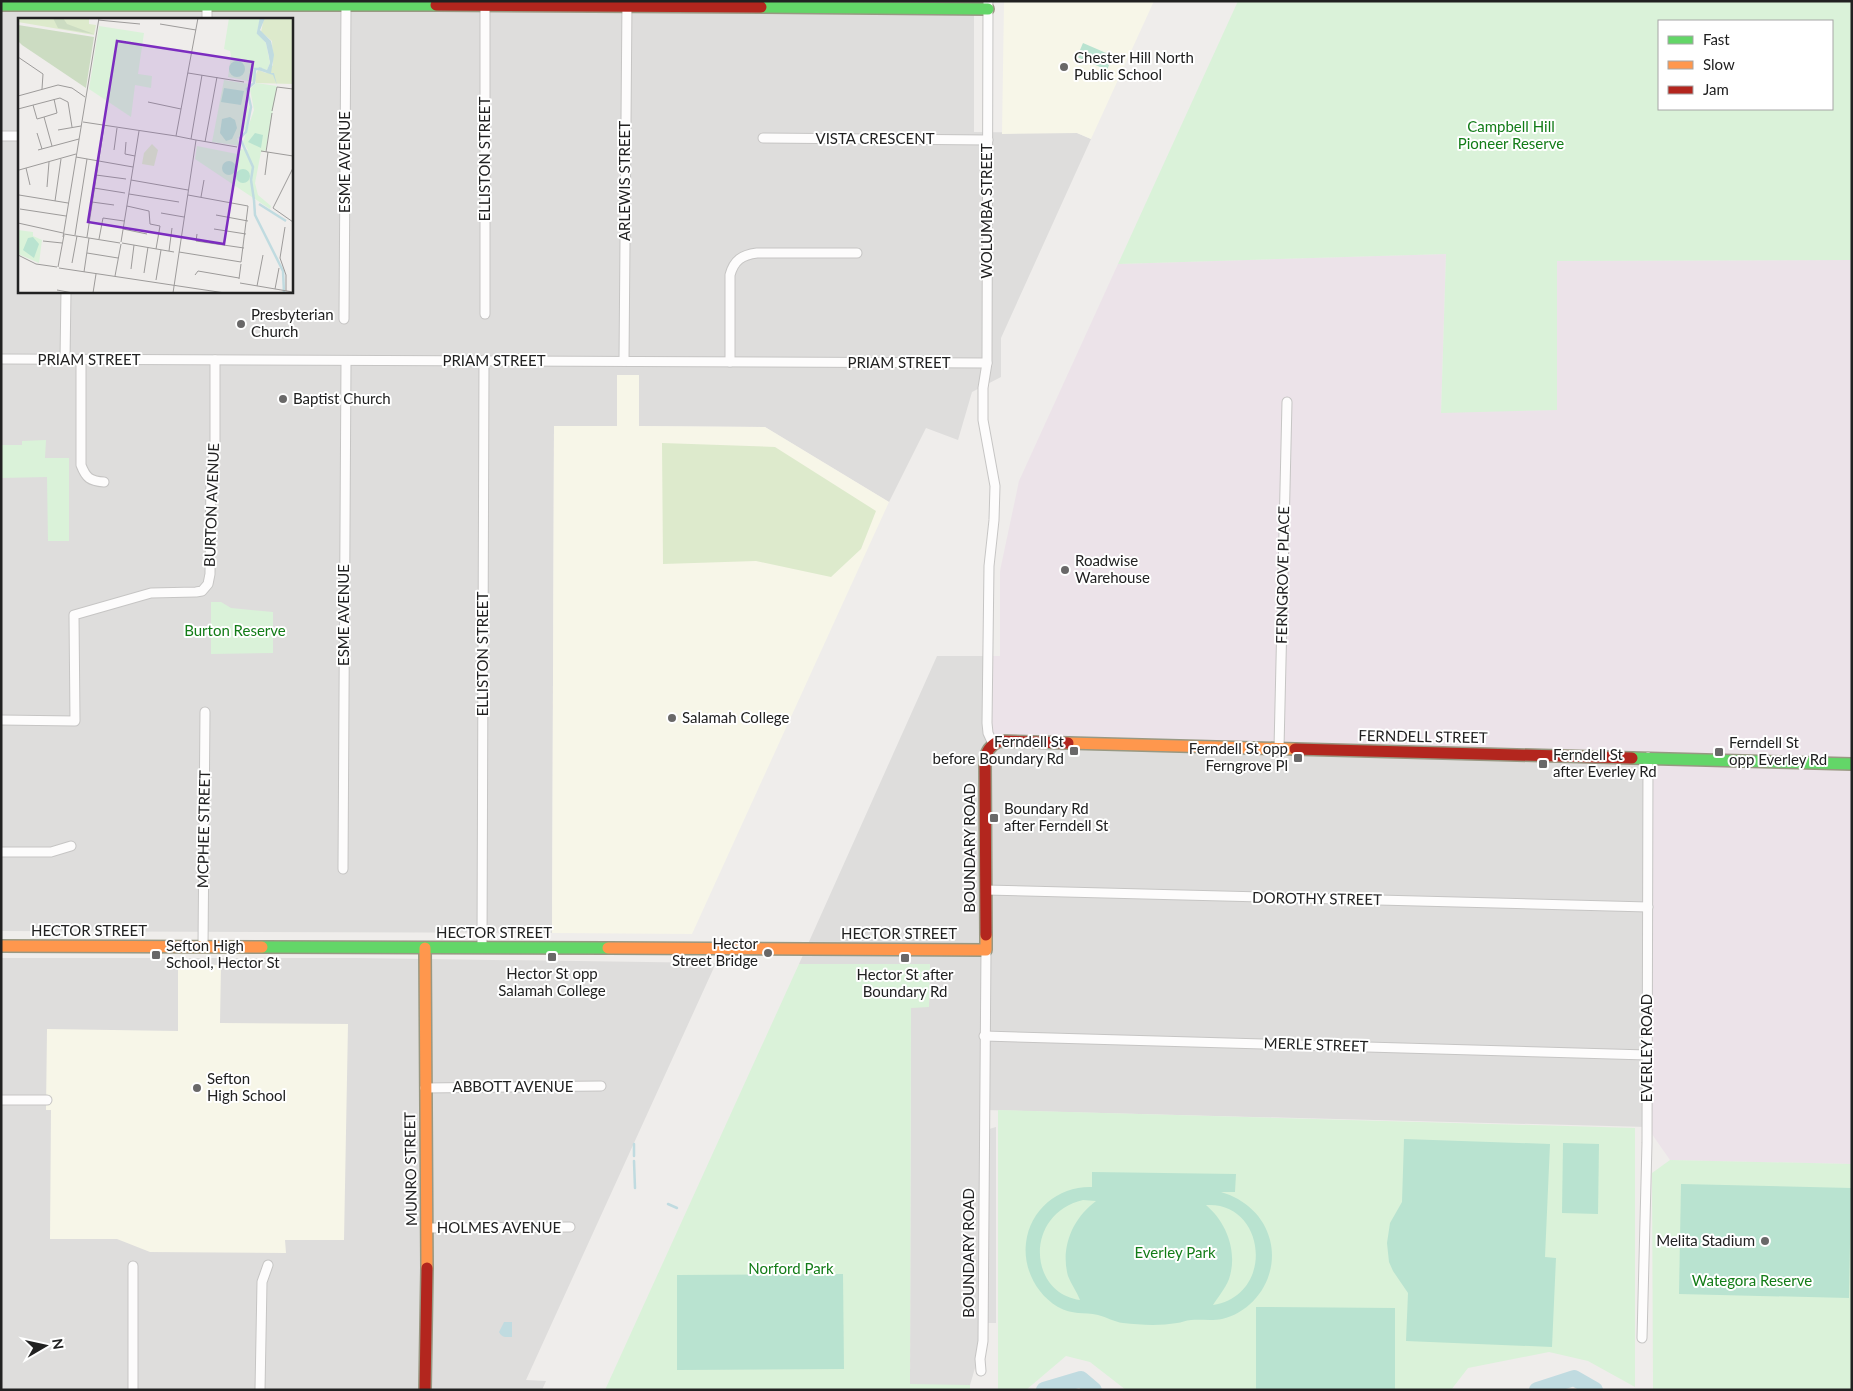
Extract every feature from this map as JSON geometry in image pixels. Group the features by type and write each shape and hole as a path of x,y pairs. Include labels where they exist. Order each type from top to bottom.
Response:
{"main road":[{"path":"1,5 988,5"},
{"name":"FERNDELL STREET","path":"993,744 999,741 1008,741 1852,764"},
{"name":"BOUNDARY ROAD","path":"986,950 985,761 986,752 989,746 993,744"},
{"name":"HECTOR STREET","path":"1,946 986,950"},
{"name":"MUNRO STREET","path":"425,948 427,1228 425,1390"}],"street":[{"path":"207,4 207,18"},
{"name":"ARLEWIS STREET","path":"624,361 627,4"},
{"name":"ESME AVENUE","path":"344,319 346,5"},
{"name":"ELLISTON STREET","path":"485,5 485,314"},
{"name":"WOLUMBA STREET","path":"988,5 987,364 983,388 983,420 995,486 994,520 989,566 987,722 988,733 993,744"},
{"path":"1,136 18,136"},
{"name":"VISTA CRESCENT","path":"762,138 988,140"},
{"path":"730,362 730,275 738,259 747,254 757,253 857,253"},
{"path":"65,360 66,292"},
{"name":"PRIAM STREET","path":"1,359 987,364"},
{"path":"81,360 81,465 90,480 104,482"},
{"name":"BURTON AVENUE","path":"1,720 75,721 74,615 152,593 196,592 205,588 208,584 211,475 215,442 216,360"},
{"name":"ELLISTON STREET","path":"482,948 484,360"},
{"name":"ESME AVENUE","path":"343,869 346,361"},
{"name":"FERNGROVE PLACE","path":"1279,748 1286,402"},
{"name":"MCPHEE STREET","path":"203,946 205,712"},
{"name":"EVERLEY ROAD","path":"1642,1338 1647,1143 1648,757"},
{"path":"1,852 51,852 71,846"},
{"name":"DOROTHY STREET","path":"986,890 1648,907"},
{"name":"BOUNDARY ROAD","path":"981,1371 980,1359 983,1342 986,950"},
{"name":"MERLE STREET","path":"984,1036 1647,1055"},
{"name":"ABBOTT AVENUE","path":"426,1088 601,1086"},
{"path":"1,1100 47,1100"},
{"name":"HOLMES AVENUE","path":"427,1228 570,1227"},
{"path":"133,1266 133,1390"},
{"path":"260,1390 262,1282 268,1266"}],"shaded area":[{"path":"1,1 974,1 974,132 1077,133 1091,139 1001,338 1001,377 972,392 958,440 926,428 889,502 765,427 638,426 639,376 617,375 617,426 554,426 552,933 1,931"},
{"name":"Chester Hill North Public School","path":"1004,1 1154,1 1091,139 1077,133 1002,134"},
{"path":"1446,254 1441,412 1557,410 1557,261 1852,260 1852,1164 1670,1160 1647,1127 1648,757 999,741 988,733 987,656 1000,656 1000,571 1019,481 1118,264"},
{"name":"Salamah College","path":"617,375 639,375 639,426 765,427 889,502 692,934 552,933 554,426 617,426"},
{"path":"937,656 987,656 1648,757 1647,1127 984,1110 983,1341 970,1385 910,1385 911,1007 929,1007 930,965 799,964"},
{"path":"1,958 356,958 716,963 526,1380 546,1381 542,1390 1,1390"},
{"name":"Sefton High School","path":"178,964 221,965 220,1023 348,1024 344,1240 285,1240 286,1253 150,1252 117,1239 50,1239 51,1110 46,1110 47,1029 178,1031"},
{"path":"996,1127 996,1323 988,1323 989,1129"}],"green space":[{"name":"Campbell Hill Pioneer Reserve","path":"1238,1 1852,1 1852,260 1557,261 1557,410 1441,413 1446,254 1118,264"},
{"path":"1083,43 1113,56 1107,70 1077,57"},
{"path":"46,440 45,458 69,458 69,541 48,541 47,477 1,478 1,445 22,445 22,441"},
{"path":"662,443 775,447 876,511 861,549 831,577 756,561 663,564"},
{"name":"Burton Reserve","path":"211,602 221,602 231,608 273,612 273,653 211,654"},
{"name":"Norford Park","path":"799,964 930,964 929,1007 911,1008 910,1384 970,1385 970,1390 605,1390"},
{"name":"Everley Park","path":"998,1110 1635,1128 1635,1387 1588,1361 1549,1352 1468,1368 1451,1390 1126,1390 1090,1362 1066,1356 1026,1390 998,1390"},
{"path":"1404,1139 1550,1144 1545,1257 1556,1258 1552,1347 1406,1341 1408,1293 1389,1262 1387,1243 1390,1223 1402,1202"},
{"path":"1563,1143 1599,1144 1598,1214 1562,1213"},
{"name":"Wategora Reserve","path":"1670,1160 1852,1164 1852,1390 1653,1390 1652,1173"},
{"path":"1092,1172 1236,1174 1235,1192 1221,1192 1238,1199 1252,1210 1263,1223 1270,1240 1271,1266 1262,1290 1255,1300 1234,1315 1218,1320 1189,1320 1164,1325 1117,1322 1098,1315 1063,1310 1058,1307 1050,1302 1037,1288 1029,1271 1026,1243 1029,1231 1033,1220 1040,1210 1058,1195 1080,1188 1092,1187","holes":["1083,1200 1096,1201 1075,1225 1070,1234 1066,1254 1068,1276 1080,1300 1063,1294 1050,1283 1043,1269 1040,1253 1042,1236 1050,1221 1064,1208","1206,1205 1226,1208 1241,1218 1251,1232 1256,1250 1254,1268 1247,1285 1233,1298 1213,1305 1229,1279 1232,1259 1229,1239 1225,1229 1220,1220"]},
{"name":"Melita Stadium","path":"1681,1184 1851,1188 1849,1298 1679,1294"},
{"path":"843,1274 844,1369 677,1370 677,1275"},
{"path":"1256,1307 1395,1308 1395,1390 1256,1390"}],"water":[{"path":"504,1322 512,1322 512,1337 500,1334 499,1332"}],"waterway":[{"path":"634,1144 634,1156"},
{"path":"634,1161 635,1188"},
{"path":"668,1204 677,1208"},
{"path":"1537,1390 1574,1378 1595,1390"},
{"path":"1044,1390 1081,1379 1094,1390"}],"traffic: fast":[{"path":"1,5 436,5"},
{"path":"761,7 988,9"},
{"path":"1632,758 1852,764"},
{"path":"262,947 608,948"}],"traffic: slow":[{"path":"1068,743 1295,749"},
{"path":"608,948 986,950 986,935"},
{"path":"1,946 262,947"},
{"path":"425,948 427,1268"}],"traffic: jam":[{"path":"436,5 761,7"},
{"path":"986,935 986,754 999,741 1068,743"},
{"path":"1295,749 1632,758"},
{"path":"425,1390 427,1268"}],"place":[{"name":"Chester Hill North Public School","path":"1064,67"},
{"name":"Presbyterian Church","path":"241,324"},
{"name":"Baptist Church","path":"283,399"},
{"name":"Roadwise Warehouse","path":"1065,570"},
{"name":"Salamah College","path":"672,718"},
{"name":"Ferndell St before Boundary Rd","path":"1074,751"},
{"name":"Ferndell St opp Everley Rd","path":"1719,752"},
{"name":"Ferndell St opp Ferngrove Pl","path":"1298,758"},
{"name":"Ferndell St after Everley Rd","path":"1543,764"},
{"name":"Boundary Rd after Ferndell St","path":"994,818"},
{"name":"Hector Street Bridge","path":"768,953"},
{"name":"Sefton High School, Hector St","path":"156,955"},
{"name":"Hector St opp Salamah College","path":"552,957"},
{"name":"Hector St after Boundary Rd","path":"905,958"},
{"name":"Sefton High School","path":"197,1088"},
{"name":"Melita Stadium","path":"1765,1241"}]}
